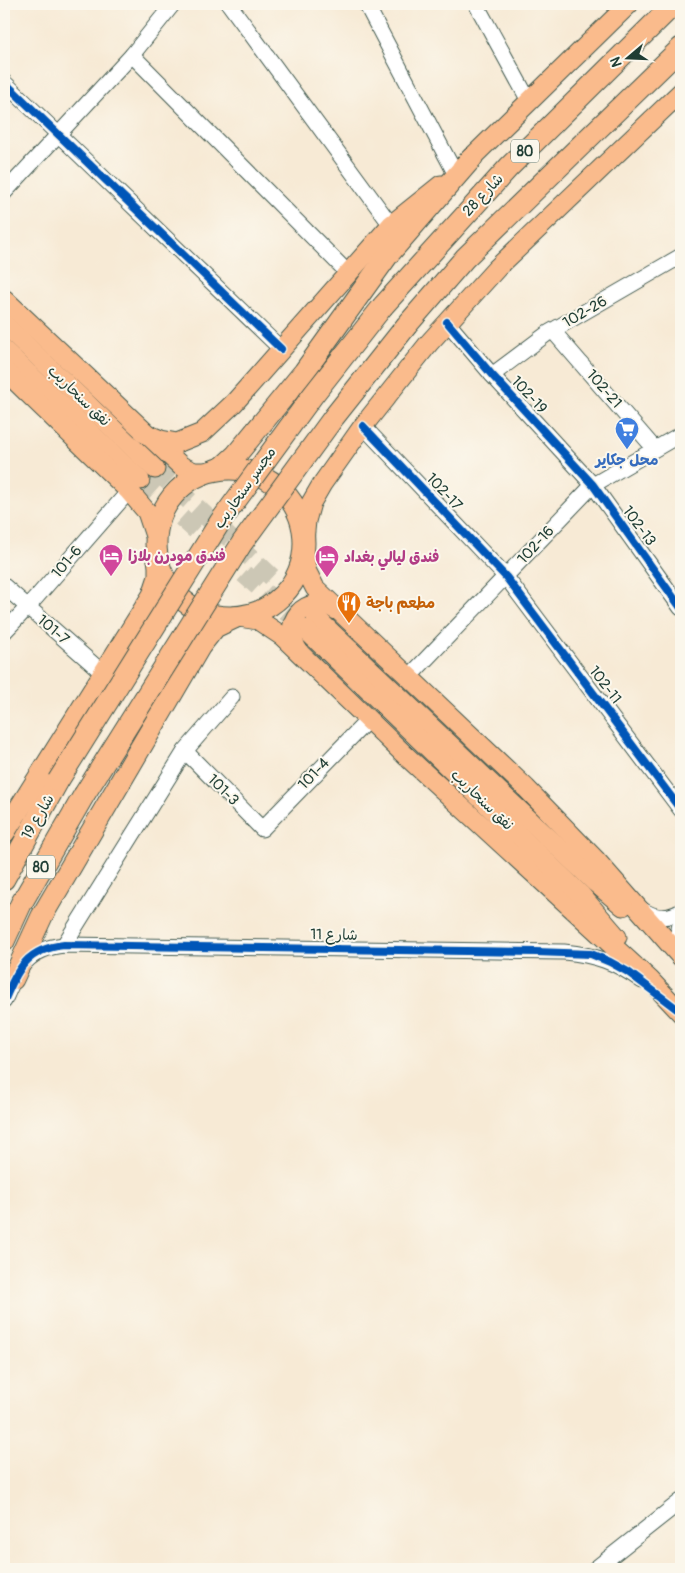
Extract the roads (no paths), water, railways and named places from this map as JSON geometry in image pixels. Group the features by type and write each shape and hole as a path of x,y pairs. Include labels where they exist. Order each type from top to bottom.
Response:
{"highway":[{"name":"شارع 28","path":"383,306 509,167 674,4"},
{"name":"شارع 28","path":"407,325 465,258 681,48"},
{"path":"6,821 153,595 159,577 160,565 156,540 161,517 173,495 188,482 223,467 236,455 304,372 388,254 472,158"},
{"name":"مجسر سنحاريب","path":"58,782 220,522 307,402 383,306"},
{"name":"مجسر سنحاريب","path":"84,795 242,543 317,440 407,325"},
{"path":"13,979 42,916 200,646 215,627 238,617 262,611 283,596 298,574 304,544 297,509 275,484 258,474 232,468 211,471"},
{"path":"160,565 168,583 186,603 210,615 238,617"},
{"name":"شارع 19","path":"4,879 58,782"},
{"name":"شارع 19","path":"4,941 21,904 84,795"}],"main road":[{"path":"146,435 177,443 202,433 220,418 391,225 472,158 629,4"},
{"path":"680,954 635,906 595,859 526,788 336,610 310,580 306,570 304,544 306,521 311,503 332,468 363,426 447,322 497,268 681,92"},
{"path":"4,300 158,448 163,465 158,478 152,483 137,489 130,488 110,473 4,370"},
{"name":"نفق سنحاريب","path":"4,324 142,480"},
{"name":"نفق سنحاريب","path":"4,350 142,480"},
{"path":"146,435 188,470 211,471"},
{"path":"110,473 142,480 147,512 156,540"},
{"path":"300,654 295,647 291,631 295,617 308,606 316,603 323,603 336,610"},
{"name":"شارع 11","path":"238,617 258,620 268,625 368,720 650,980 679,1011"},
{"name":"نفق سنحاريب","path":"650,980 616,934 580,894 310,624 596,883 680,954"}],"street":[{"path":"230,4 391,225"},
{"path":"366,4 455,173"},
{"path":"476,4 529,102"},
{"path":"4,193 132,55 169,5"},
{"path":"132,55 349,274"},
{"path":"4,82 281,349"},
{"name":"102-26","path":"492,375 553,331 681,256"},
{"name":"102-19","path":"447,322 492,375 593,484"},
{"name":"102-21","path":"553,331 654,448"},
{"name":"102-17","path":"363,426 506,577"},
{"name":"102-16","path":"408,678 593,484 681,434"},
{"name":"101-6","path":"4,632 142,480"},
{"name":"102-13","path":"593,484 681,608"},
{"name":"102-11","path":"506,577 681,810"},
{"name":"101-7","path":"4,586 103,673"},
{"path":"64,945 185,751 232,697"},
{"name":"101-4","path":"262,829 368,720"},
{"name":"101-3","path":"185,751 262,829"},
{"path":"635,906 656,917 672,916 681,911"},
{"path":"680,954 678,935 681,918"},
{"name":"شارع 11","path":"4,1001 13,979 24,962 36,951 64,945 545,952 591,954 628,972 679,1011"},
{"path":"595,1569 681,1501"}],"tunnel":[{"path":"155,469 316,618"},
{"path":"140,480 305,629"}],"place":[{"name":"محل جكاير","path":"627,450"},
{"name":"فندق مودرن بلازا","path":"111,577"},
{"name":"فندق ليالي بغداد","path":"327,578"},
{"name":"مطعم باجة","path":"349,624"}]}
